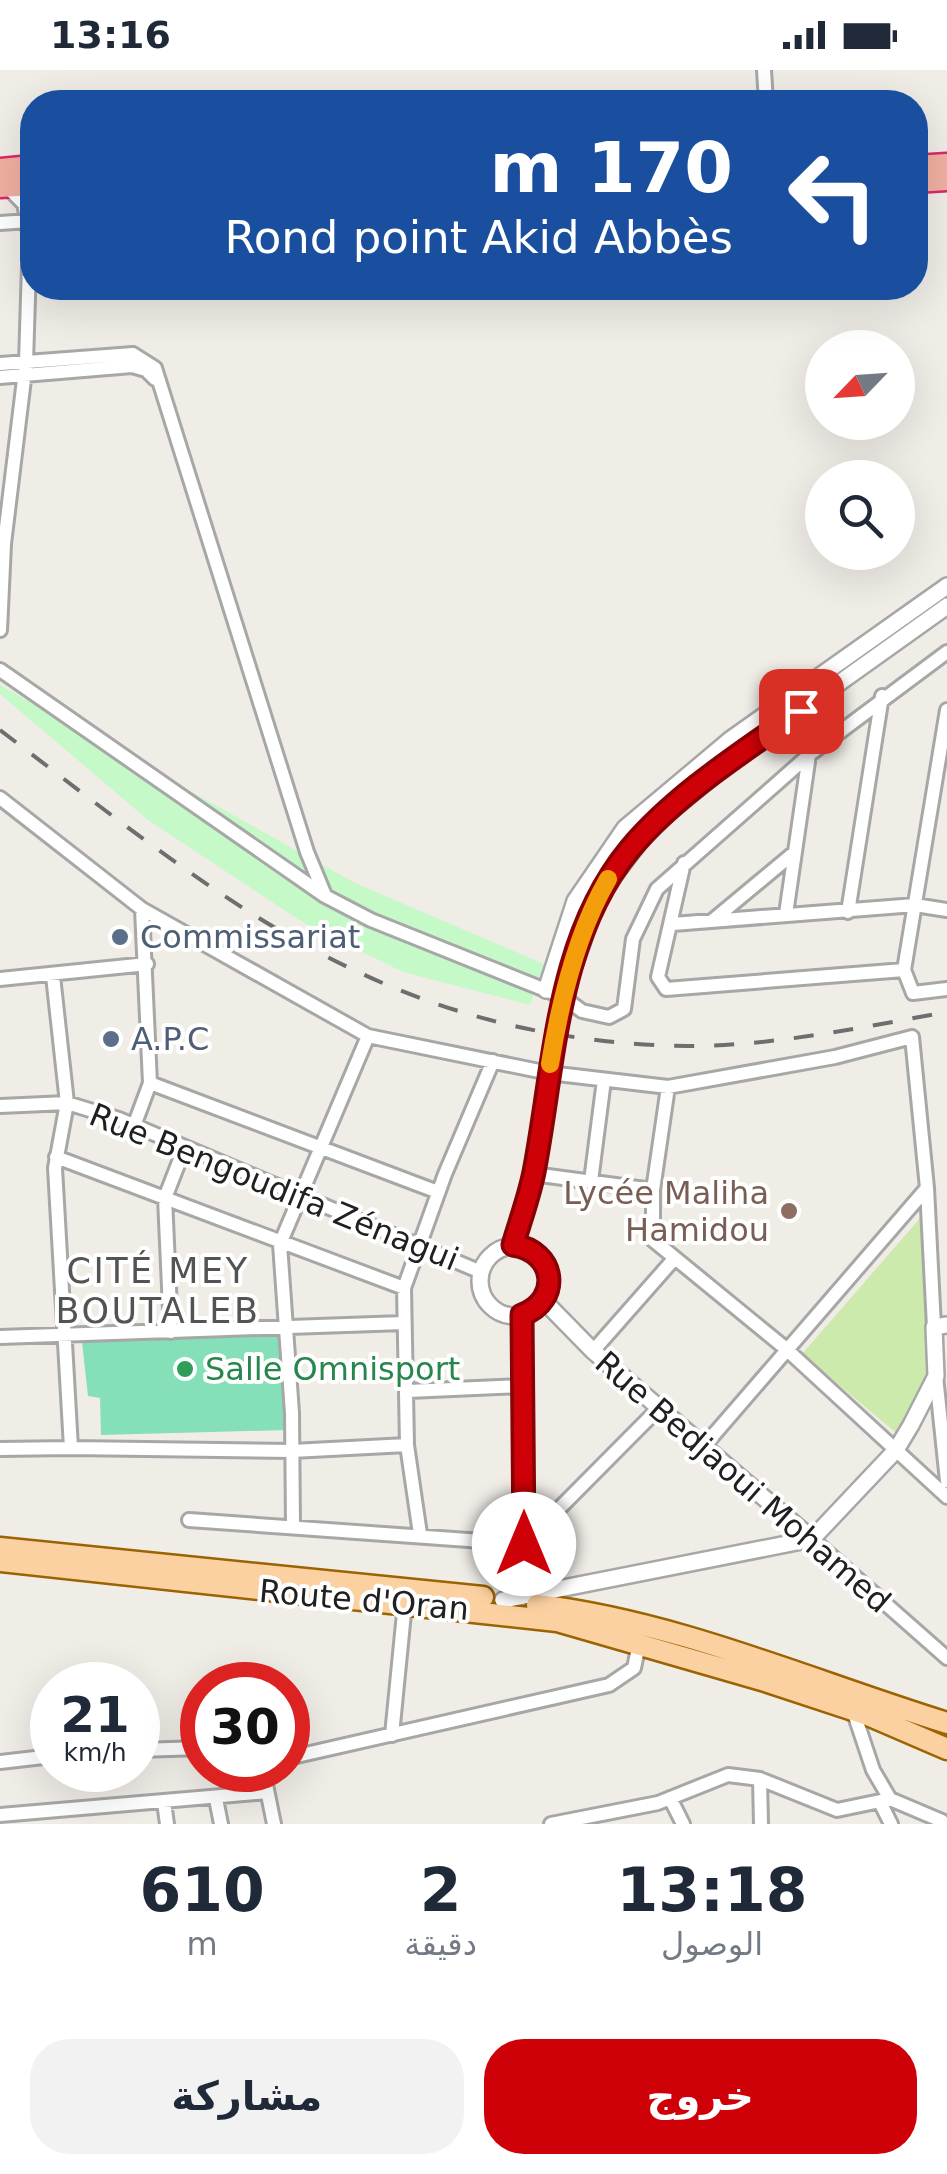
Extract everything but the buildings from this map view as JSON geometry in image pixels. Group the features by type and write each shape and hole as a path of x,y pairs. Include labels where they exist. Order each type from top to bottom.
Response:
{"main road":[{"name":"Route d'Oran","path":"0,1548 593,1612 665,1630 947,1723"},
{"name":"Route d'Oran","path":"0,1561 556,1621 854,1710 947,1749"}],"street":[{"path":"2,181 20,200"},
{"path":"0,630 6,478 25,369 27,300"},
{"path":"0,377 25,369 133,354 150,362 306,852 325,896"},
{"path":"0,364 25,369"},
{"path":"546,990 575,901 621,832 732,739 946,590"},
{"path":"513,1245 533,1174 563,997 591,910 634,845 663,815 742,754 947,606"},
{"path":"0,670 325,896 371,920 563,997 582,1012 604,1017 622,1012 624,976 640,919 657,889 809,755 882,696 947,652"},
{"path":"848,912 882,696"},
{"path":"947,710 944,749 904,970 913,993 947,988"},
{"path":"786,914 809,755"},
{"path":"0,798 142,909 368,1036 494,1061 550,1065 604,1080 668,1087 835,1058 912,1038 940,1326 936,1376 947,1481"},
{"path":"621,832 634,845"},
{"path":"712,922 794,852"},
{"path":"685,861 658,977 670,990 904,970"},
{"path":"673,924 914,905 947,910"},
{"path":"134,1126 150,1083 142,909"},
{"path":"0,979 147,964"},
{"path":"53,976 67,1103 56,1156 72,1448"},
{"path":"292,1526 288,1328 280,1244 318,1146 368,1036"},
{"path":"420,1534 407,1445 404,1288 438,1192 494,1061"},
{"path":"591,1181 604,1080"},
{"path":"150,1083 438,1192"},
{"path":"668,1087 650,1235 785,1348 947,1497"},
{"path":"0,1106 67,1103"},
{"name":"Rue Bengoudifa Zénagui","path":"67,1103 134,1126 481,1272"},
{"path":"171,1332 166,1198 184,1149"},
{"path":"56,1156 404,1288"},
{"path":"533,1174 653,1190"},
{"path":"704,1446 927,1188"},
{"path":"513,1245 533,1250 542,1258 550,1282 544,1301 522,1315 491,1306 482,1293 481,1272 494,1252 513,1245"},
{"path":"593,1351 674,1259"},
{"name":"Rue Bedjaoui Mohamed","path":"544,1301 593,1351 947,1658"},
{"path":"522,1315 524,1544 530,1595"},
{"path":"0,1338 403,1324"},
{"path":"503,1600 812,1539 896,1450 936,1376"},
{"path":"408,1391 523,1386"},
{"path":"524,1544 660,1407"},
{"path":"0,1450 292,1451 407,1445"},
{"path":"190,1520 524,1544"},
{"path":"392,1734 406,1603"},
{"path":"310,1753 610,1684 634,1668 640,1644"},
{"path":"854,1710 891,1824"},
{"path":"0,1762 30,1759"},
{"path":"550,1824 625,1812 728,1775 760,1779 837,1810 885,1801 944,1823"},
{"path":"760,1779 762,1824"},
{"path":"0,1815 267,1792 274,1824"},
{"path":"216,1798 221,1824"},
{"path":"670,1798 682,1824"},
{"path":"164,1802 166,1824"},
{"path":"108,1806 109,1824"}],"green space":[{"path":"0,685 355,883 544,964 530,1005 403,972 304,923 148,820 0,694"},
{"path":"922,1216 930,1378 895,1432 802,1354"},
{"name":"Salle Omnisport","path":"284,1334 287,1430 101,1435 100,1398 88,1396 82,1342"}],"railway":[{"path":"0,730 153,846 302,943 380,982 463,1012 554,1034 691,1046 801,1037 947,1012"}],"slow traffic":[{"path":"550,1064 563,997 591,910 608,879"}],"place":[{"name":"Commissariat","path":"120,937"},
{"name":"A.P.C","path":"111,1039"},
{"name":"Lycée Maliha Hamidou","path":"789,1211"},
{"name":"Salle Omnisport","path":"185,1369"}],"district":[{"name":"CITÉ MEY BOUTALEB","path":"158,1291"}],"route":[{"path":"524,1544 522,1315 544,1301 550,1282 542,1258 533,1250 513,1245 533,1174 563,997 591,910 617,866 650,827 801,711"}]}
